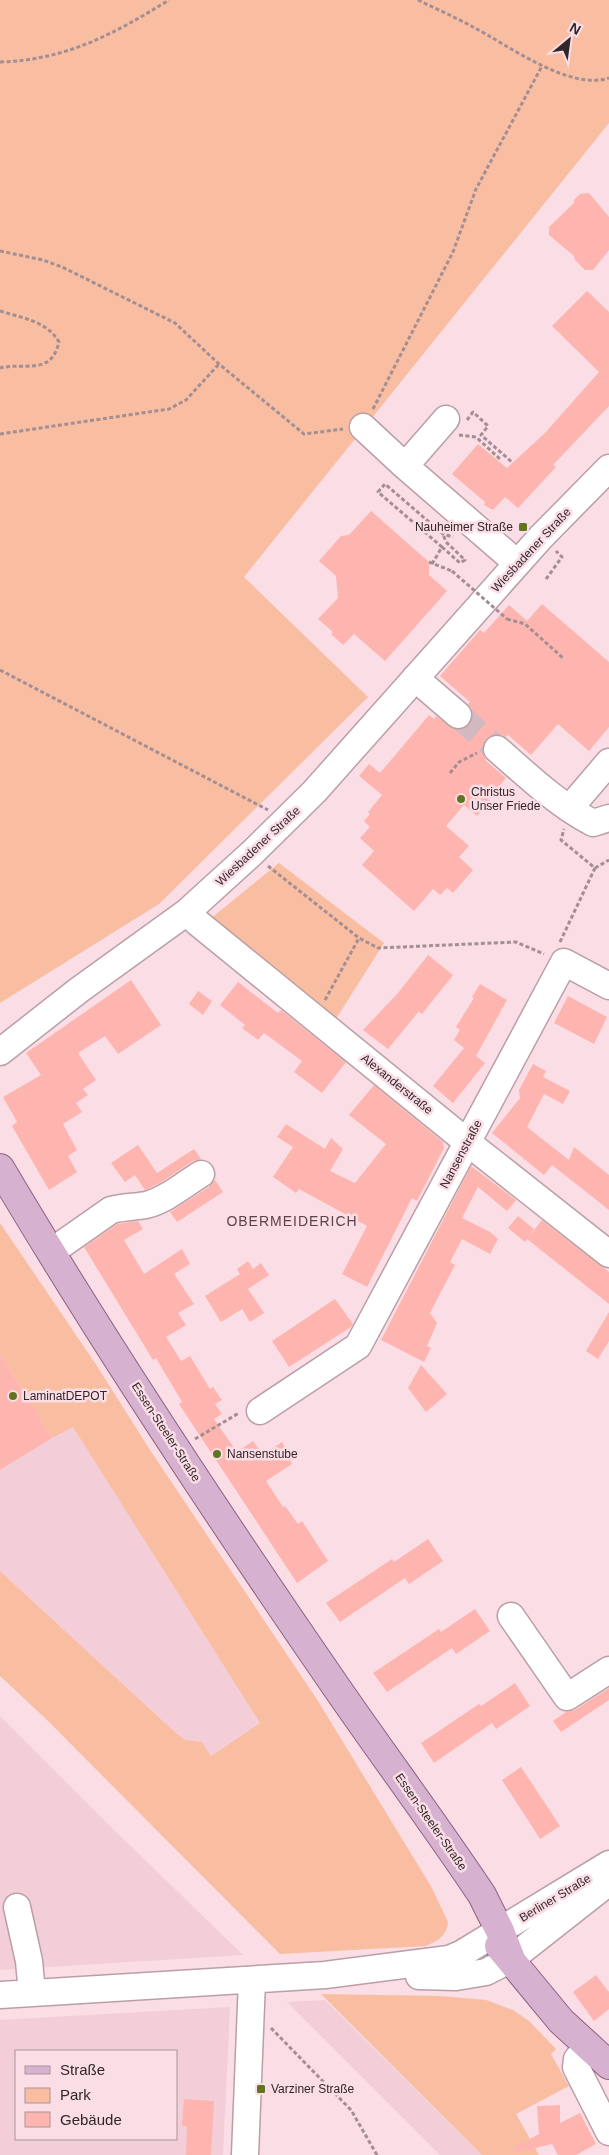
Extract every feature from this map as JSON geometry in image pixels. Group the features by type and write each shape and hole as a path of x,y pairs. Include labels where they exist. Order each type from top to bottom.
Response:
{"main road":[{"name":"Essen-Steeler-Straße","path":"0,1168 177,1450 339,1691 459,1893 495,1934 511,1959 561,2021 609,2065"}],"street":[{"path":"405,466 453,423"},
{"path":"363,427 517,563"},
{"name":"Wiesbadener Straße","path":"0,1052 79,990 187,912 287,820 353,749 517,563 609,468"},
{"path":"415,678 458,715"},
{"path":"486,752 593,824 609,818"},
{"path":"568,808 609,762"},
{"name":"Alexanderstraße","path":"187,912 198,923 467,1142 609,1254"},
{"path":"564,962 609,986"},
{"name":"Nansenstraße","path":"260,1411 358,1346 564,962"},
{"name":"Wiesbadener Straße","path":"0,1029 79,990"},
{"path":"51,1252 111,1210 148,1204 164,1198 201,1174"},
{"path":"512,1616 567,1697 609,1670"},
{"name":"Berliner Straße","path":"495,1934 609,1864"},
{"name":"Berliner Straße","path":"511,1959 609,1882"},
{"path":"17,1907 29,1961 32,1993"},
{"path":"0,1995 326,1975 449,1959 495,1934"},
{"path":"326,1975 456,1977 486,1972 511,1959"},
{"path":"245,2155 252,1980"},
{"path":"588,2047 577,2059 576,2067 609,2132"}],"path":[{"path":"0,62 32,59 96,41 124,28 169,0"},
{"path":"418,0 473,26 542,66 584,80 601,81 609,78"},
{"path":"0,251 43,260 62,267 175,323 220,364 304,434 363,427 453,252 476,189 542,66"},
{"path":"0,311 40,324 54,332 59,342 56,356 46,364 0,368"},
{"path":"0,429 2,434 169,409 186,400 220,364"},
{"path":"453,423 467,420 473,412 488,426 481,435 513,463"},
{"path":"453,423 476,437 500,461 505,456"},
{"path":"443,534 446,542 465,560 462,564 378,492 385,484 443,534 452,537 459,543"},
{"path":"442,547 431,563 452,571 507,619 525,624 563,658"},
{"path":"546,579 562,557"},
{"path":"0,670 287,820"},
{"path":"450,773 459,762 486,752"},
{"path":"568,808 562,840 595,868"},
{"path":"252,853 359,938 378,948 516,942 564,962"},
{"path":"564,962 557,949 595,868 609,860"},
{"path":"316,1018 359,938"},
{"path":"177,1450 246,1408 260,1411"},
{"path":"252,2010 296,2052 351,2110 377,2155"}],"shaded area":[{"path":"0,1354 52,1438 73,1426 260,1723 211,1756 202,1743 186,1740 177,1734 0,1571"},
{"path":"0,1716 108,1824 243,1955 0,1970"},
{"path":"325,2000 482,2155 440,2155 287,2002"},
{"path":"230,2007 223,2155 0,2155 0,2020"}],"green space":[{"path":"0,0 609,0 609,123 244,577 368,697 159,904 0,1003"},
{"path":"279,863 384,943 334,1022 210,919"},
{"path":"0,1223 97,1366 150,1450 318,1701 432,1888 448,1922 444,1934 434,1942 426,1946 280,1954 45,1718 0,1676 0,1571 177,1734 186,1740 202,1742 211,1756 260,1723 73,1427 52,1438 0,1354"},
{"path":"321,1994 440,1996 486,2000 513,2010 529,2021 556,2049 551,2054 569,2086 516,2114 539,2155 482,2155"}],"building":[{"path":"589,193 609,217 609,250 593,270 585,270 575,260 574,256 549,235 549,227 574,203 574,200 580,194"},
{"path":"587,291 609,312 609,406 553,465 556,467 518,508 505,497 493,510 484,505 485,502 452,474 478,444 507,468 545,433 599,372 552,326"},
{"path":"371,511 429,562 429,575 447,591 385,661 354,634 343,645 331,634 333,632 318,619 338,598 336,576 319,561 341,536 349,535"},
{"path":"542,604 609,662 609,727 589,751 558,724 531,755 508,735 506,737 499,734 493,735 486,739 482,747 486,761 506,778 488,799 490,801 477,816 464,805 446,826 469,846 459,857 473,870 453,893 447,888 440,895 433,889 414,911 362,865 374,851 360,838 370,827 364,821 370,814 368,812 382,795 359,776 369,764 380,773 429,715 434,719 436,716 455,730 469,725 473,717 472,710 468,704 470,702 440,676 480,630 484,633 509,605 527,621"},
{"path":"428,955 453,975 422,1014 419,1011 388,1049 363,1030 398,993"},
{"path":"131,980 161,1025 118,1054 105,1036 78,1053 96,1080 83,1089 88,1095 76,1103 82,1112 63,1124 77,1150 68,1156 77,1172 49,1190 12,1126 17,1122 3,1097 41,1075 26,1053"},
{"path":"238,982 278,1013 281,1010 346,1062 322,1093 294,1072 302,1061 264,1033 258,1040 242,1028 245,1025 220,1005"},
{"path":"480,984 507,1000 476,1056 485,1063 453,1103 433,1086 464,1048 454,1040 460,1030 456,1027 474,998 472,997"},
{"path":"198,991 212,1001 203,1015 189,1004"},
{"path":"568,996 607,1017 594,1044 554,1023"},
{"path":"533,1064 546,1071 543,1077 570,1091 563,1104 544,1094 527,1127 569,1160 574,1147 609,1175 609,1210 552,1165 544,1175 492,1133 520,1098 519,1090"},
{"path":"374,1085 443,1142 444,1148 417,1201 412,1198 367,1287 342,1274 367,1226 299,1189 296,1193 273,1177 293,1147 277,1137 286,1124 325,1149 331,1138 343,1149 330,1171 355,1183 386,1144 349,1115"},
{"path":"138,1145 157,1173 194,1149 201,1159 193,1161 160,1183 145,1190 135,1175 125,1182 111,1163"},
{"path":"471,1166 516,1200 507,1211 478,1187 462,1218 490,1232 498,1239 490,1254 462,1239 450,1262 455,1265 430,1313 437,1323 427,1346 431,1348 424,1362 381,1340"},
{"path":"215,1180 223,1192 177,1222 170,1212 209,1187"},
{"path":"518,1216 534,1229 525,1242 508,1228"},
{"path":"542,1220 609,1272 609,1304 527,1239"},
{"path":"138,1221 143,1229 124,1240 144,1274 182,1249 190,1264 174,1274 194,1304 178,1313 186,1325 166,1337 181,1361 190,1356 210,1389 213,1387 222,1400 215,1404 222,1414 214,1419 237,1452 253,1441 263,1455 282,1442 292,1460 290,1461 292,1464 266,1481 283,1507 285,1506 298,1524 302,1521 328,1561 297,1583 179,1404 182,1402 156,1358 153,1360 84,1247 117,1224"},
{"path":"248,1261 253,1269 261,1263 269,1275 248,1289 264,1313 250,1322 242,1309 221,1322 205,1296 240,1274 237,1269"},
{"path":"335,1299 353,1324 351,1327 289,1367 272,1341"},
{"path":"609,1312 609,1341 598,1359 586,1351"},
{"name":"LaminatDEPOT","path":"0,1354 52,1438 0,1470"},
{"path":"421,1365 447,1394 426,1412 408,1388"},
{"path":"428,1539 443,1561 409,1584 405,1578 340,1622 326,1603 392,1559 394,1562"},
{"path":"475,1609 490,1631 456,1654 452,1648 387,1692 373,1673 439,1629 441,1632"},
{"path":"515,1683 530,1706 496,1729 492,1723 434,1763 421,1743 479,1704 481,1706"},
{"path":"609,1688 609,1700 561,1732 553,1721 566,1712 575,1710"},
{"path":"521,1767 560,1826 540,1839 502,1780"},
{"path":"596,1975 609,1992 609,2009 594,2021 573,1992"},
{"path":"184,2099 214,2101 211,2155 186,2155 187,2126 182,2126"},
{"path":"560,2105 560,2123 580,2113 596,2144 576,2155 558,2155 552,2144 515,2153 513,2148 539,2134 537,2106"}],"tunnel":[{"path":"458,715 497,749"}],"place":[{"name":"Nauheimer Straße","path":"523,527"},
{"name":"Christus Unser Friede","path":"461,799"},
{"name":"LaminatDEPOT","path":"13,1396"},
{"name":"Nansenstube","path":"217,1454"},
{"name":"Varziner Straße","path":"261,2089"}],"district":[{"name":"OBERMEIDERICH","path":"292,1221"}]}
